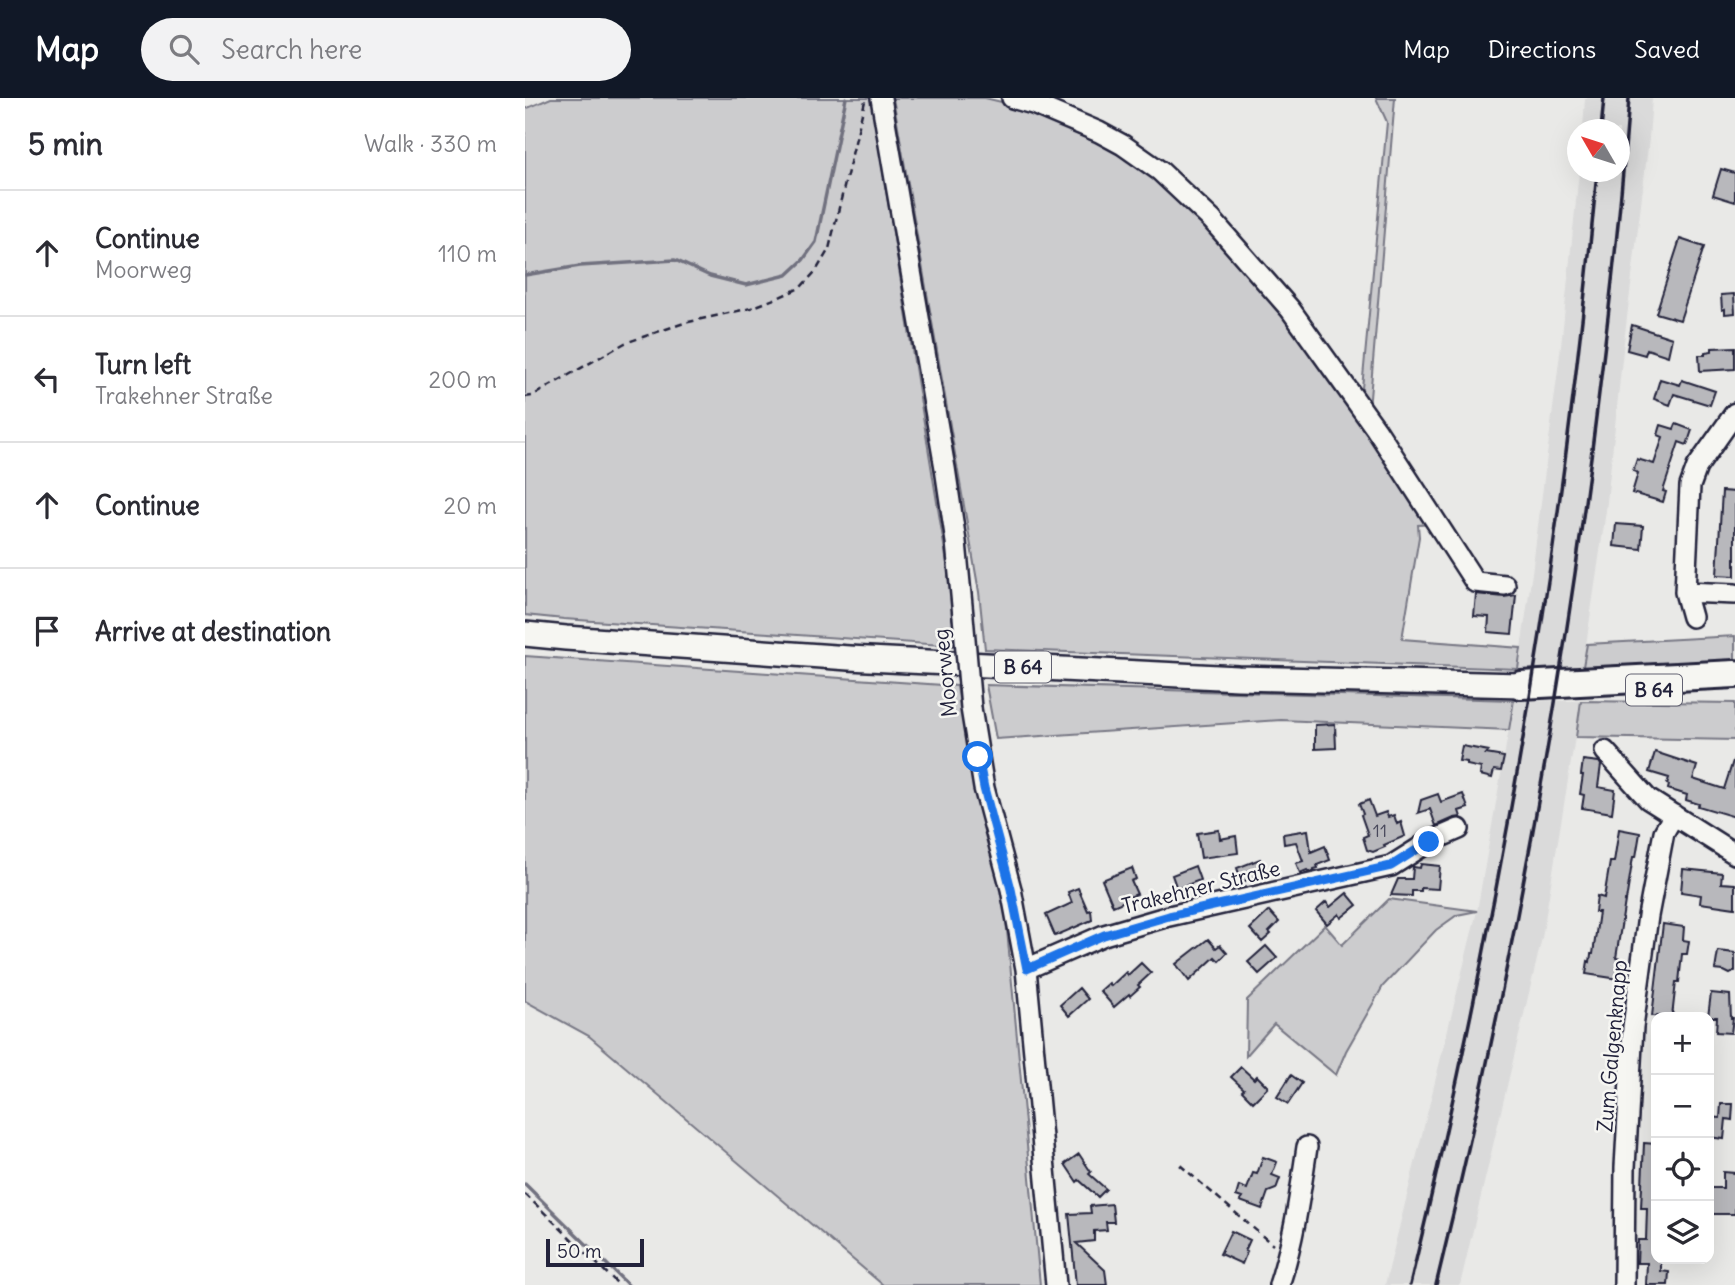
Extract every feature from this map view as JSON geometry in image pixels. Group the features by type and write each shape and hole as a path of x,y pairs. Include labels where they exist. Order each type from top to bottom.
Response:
{"highway":[{"name":"B 64","path":"1521,685 1735,674"},
{"name":"B 64","path":"1521,685 1572,690 1735,690"}],"main road":[{"name":"B 64","path":"525,634 849,659 1238,678 1521,685"}],"street":[{"name":"Moorweg","path":"881,98 945,468 956,542 971,708 984,788 1011,889 1027,969 1056,1285"},
{"path":"1012,98 1033,104 1123,145 1160,171 1212,220 1290,309 1376,429 1475,582 1505,585"},
{"path":"1692,617 1685,592 1690,486 1697,467 1735,413"},
{"path":"1685,592 1735,594"},
{"path":"1605,751 1648,799 1735,854"},
{"name":"Zum Galgenknapp","path":"1623,1285 1625,1167 1633,1027 1650,904 1664,832 1674,816"},
{"name":"Trakehner Straße","path":"1027,969 1104,935 1169,916 1391,866 1429,842 1459,829"},
{"path":"1279,1285 1289,1255 1307,1147"}],"path":[{"path":"525,397 532,396 625,343 684,323 751,308 800,288 816,271 829,249 866,98"},
{"path":"1180,1165 1281,1253 1289,1255"},
{"path":"525,1194 619,1285"}],"shaded area":[{"path":"551,98 871,98 952,594 956,646 525,615 525,109"},
{"path":"893,98 985,98 1034,110 1106,143 1127,161 1133,157 1232,245 1435,524 1418,525 1419,537 1402,639 1521,648 1518,669 985,649 979,592"},
{"path":"1376,98 1395,98 1369,410 1361,399 1387,122"},
{"path":"1585,98 1652,98 1606,511 1582,672 1518,669 1561,346 1578,182 1630,182 1630,119 1584,119"},
{"path":"1735,636 1735,665 1582,672 1587,644"},
{"path":"525,656 957,686 970,764 1003,887 1040,1285 883,1285 589,1036 525,1001"},
{"path":"986,685 1514,700 1509,730 1281,720 996,739"},
{"path":"1514,700 1581,701 1542,938 1460,1285 1385,1285 1477,911"},
{"path":"1581,701 1735,703 1735,740 1576,737"},
{"path":"1389,899 1477,911 1457,915 1436,930 1383,986 1346,1051 1336,1075 1274,1024 1246,1056 1247,1000 1325,925 1342,945"}],"building":[{"path":"1721,169 1735,173 1735,202 1713,195"},
{"path":"1680,239 1704,247 1680,320 1656,313"},
{"path":"1734,294 1735,313 1725,314 1725,309 1722,310 1721,295"},
{"path":"1632,325 1672,338 1668,356 1647,349 1645,355 1627,350"},
{"path":"1735,347 1735,369 1700,371 1699,355 1705,355 1705,352 1712,351 1712,348"},
{"path":"1660,379 1680,385 1682,380 1715,391 1710,405 1674,394 1670,405 1654,399"},
{"path":"1676,424 1692,430 1687,445 1679,442 1663,491 1666,492 1663,502 1632,493 1638,473 1633,471 1637,459 1654,464 1663,437 1658,435 1661,425 1674,429"},
{"path":"1722,491 1735,492 1735,576 1717,575"},
{"path":"1616,524 1643,526 1641,549 1614,546"},
{"path":"1476,594 1504,597 1516,595 1512,634 1488,632 1489,617 1474,616"},
{"path":"1335,724 1336,748 1315,749 1315,725"},
{"path":"1462,746 1504,757 1501,771 1494,770 1492,778 1480,775 1481,768 1459,761"},
{"path":"1655,752 1697,766 1693,779 1724,789 1733,761 1735,762 1735,817 1698,806 1699,804 1686,800 1687,795 1668,789 1669,778 1649,772"},
{"path":"1583,760 1599,762 1601,765 1598,787 1615,790 1612,813 1582,808 1584,795 1580,794"},
{"path":"1438,794 1441,802 1463,794 1468,808 1459,811 1461,817 1436,826 1430,809 1418,813 1421,800"},
{"path":"1369,800 1375,816 1386,812 1388,817 1394,815 1397,824 1401,822 1405,836 1373,852 1367,850 1363,837 1368,835 1359,804"},
{"path":"1619,829 1640,833 1636,857 1633,857 1616,958 1621,959 1622,966 1619,979 1586,974 1588,961 1590,962 1593,954 1599,912 1595,912 1597,896 1604,898 1610,862 1614,862"},
{"path":"1219,830 1220,839 1236,836 1238,853 1201,858 1197,833"},
{"path":"1308,830 1311,852 1325,846 1330,860 1317,865 1318,868 1314,871 1300,873 1296,863 1303,861 1296,842 1284,844 1283,834"},
{"path":"1260,859 1265,873 1242,882 1237,868"},
{"path":"1421,864 1440,866 1438,889 1421,888 1421,891 1412,891 1412,896 1391,895 1398,879 1412,879 1413,867 1420,868"},
{"path":"1195,866 1200,880 1177,889 1172,875"},
{"path":"1132,868 1136,879 1131,881 1137,894 1113,906 1102,880"},
{"path":"1683,869 1722,873 1721,883 1735,884 1735,908 1700,903 1701,895 1681,892"},
{"path":"1078,888 1088,911 1091,910 1092,920 1055,936 1046,915 1072,903 1068,892"},
{"path":"1347,893 1357,905 1341,918 1339,914 1327,924 1316,911 1326,902 1330,907"},
{"path":"1269,911 1279,922 1262,942 1250,929"},
{"path":"1663,924 1684,927 1683,940 1689,941 1687,954 1682,954 1673,1012 1652,1012"},
{"path":"1208,939 1216,948 1220,945 1227,953 1219,961 1215,957 1189,981 1176,964"},
{"path":"1266,946 1277,958 1259,974 1248,962"},
{"path":"1718,951 1735,953 1735,971 1730,974 1715,970"},
{"path":"1141,963 1151,973 1138,985 1140,987 1114,1007 1100,991 1109,983 1111,986 1126,972 1128,975"},
{"path":"1079,988 1088,999 1069,1016 1060,1005"},
{"path":"1711,993 1730,995 1733,1018 1731,1033 1716,1032 1717,1017 1714,1017 1714,1012 1709,1012"},
{"path":"1241,1067 1254,1079 1257,1076 1268,1087 1253,1102 1231,1077"},
{"path":"1291,1075 1302,1083 1288,1104 1277,1097"},
{"path":"1721,1104 1733,1104 1732,1120 1726,1119 1724,1139 1714,1138 1714,1117 1720,1118"},
{"path":"1644,1143 1651,1144 1651,1264 1661,1264 1661,1271 1669,1272 1668,1285 1646,1285 1647,1263 1637,1263 1638,1240 1646,1240 1647,1208 1641,1208"},
{"path":"1079,1154 1091,1172 1089,1174 1106,1189 1098,1197 1079,1180 1077,1182 1065,1164"},
{"path":"1263,1157 1277,1162 1272,1175 1280,1178 1276,1189 1268,1192 1262,1209 1240,1201 1242,1198 1236,1196 1239,1186 1247,1189 1253,1173 1257,1174"},
{"path":"1723,1172 1735,1173 1735,1214 1714,1214 1714,1188 1723,1188"},
{"path":"1112,1204 1114,1222 1106,1222 1107,1230 1094,1231 1094,1241 1076,1243 1105,1270 1107,1285 1076,1285 1069,1214 1091,1213 1090,1206"},
{"path":"1231,1231 1250,1240 1242,1264 1220,1254"}],"waterway":[{"path":"525,275 580,266 675,260 710,276 746,285 787,275 803,260 816,242 846,98"},
{"path":"525,1184 628,1285"}],"railway":[{"path":"1602,119 1604,98"},
{"path":"1436,1285 1487,1064 1551,730 1599,393 1629,98"},
{"path":"1410,1285 1472,1009 1524,732 1566,453 1596,182"}],"route":[{"path":"978,757 1011,889 1027,969 1104,935 1169,916 1391,866 1429,842"}]}
